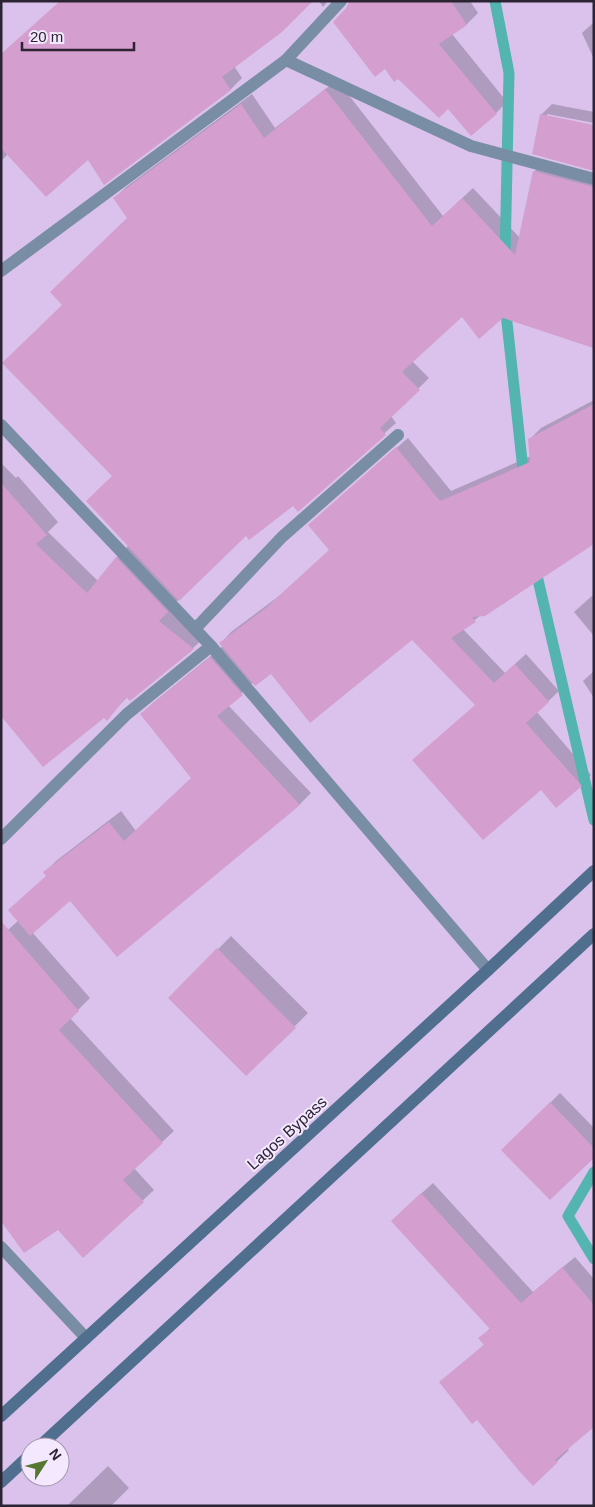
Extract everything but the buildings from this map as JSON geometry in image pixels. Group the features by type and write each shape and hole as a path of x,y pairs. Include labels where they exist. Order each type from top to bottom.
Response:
{"main road":[{"name":"Lagos Bypass","path":"1,1416 594,872"},
{"path":"50,1437 594,934"},
{"path":"1,1482 20,1464"}],"street":[{"path":"1,271 286,60 341,1"},
{"path":"286,60 471,146 594,179"},
{"path":"1,425 211,646 488,970"},
{"path":"195,629 282,537 398,435"},
{"path":"1,839 127,714 211,646"},
{"path":"1,1247 86,1338"}],"waterway":[{"path":"495,1 509,73 505,258"},
{"path":"505,304 524,479"},
{"path":"535,567 594,820"},
{"path":"594,1172 568,1216 594,1259"}]}
